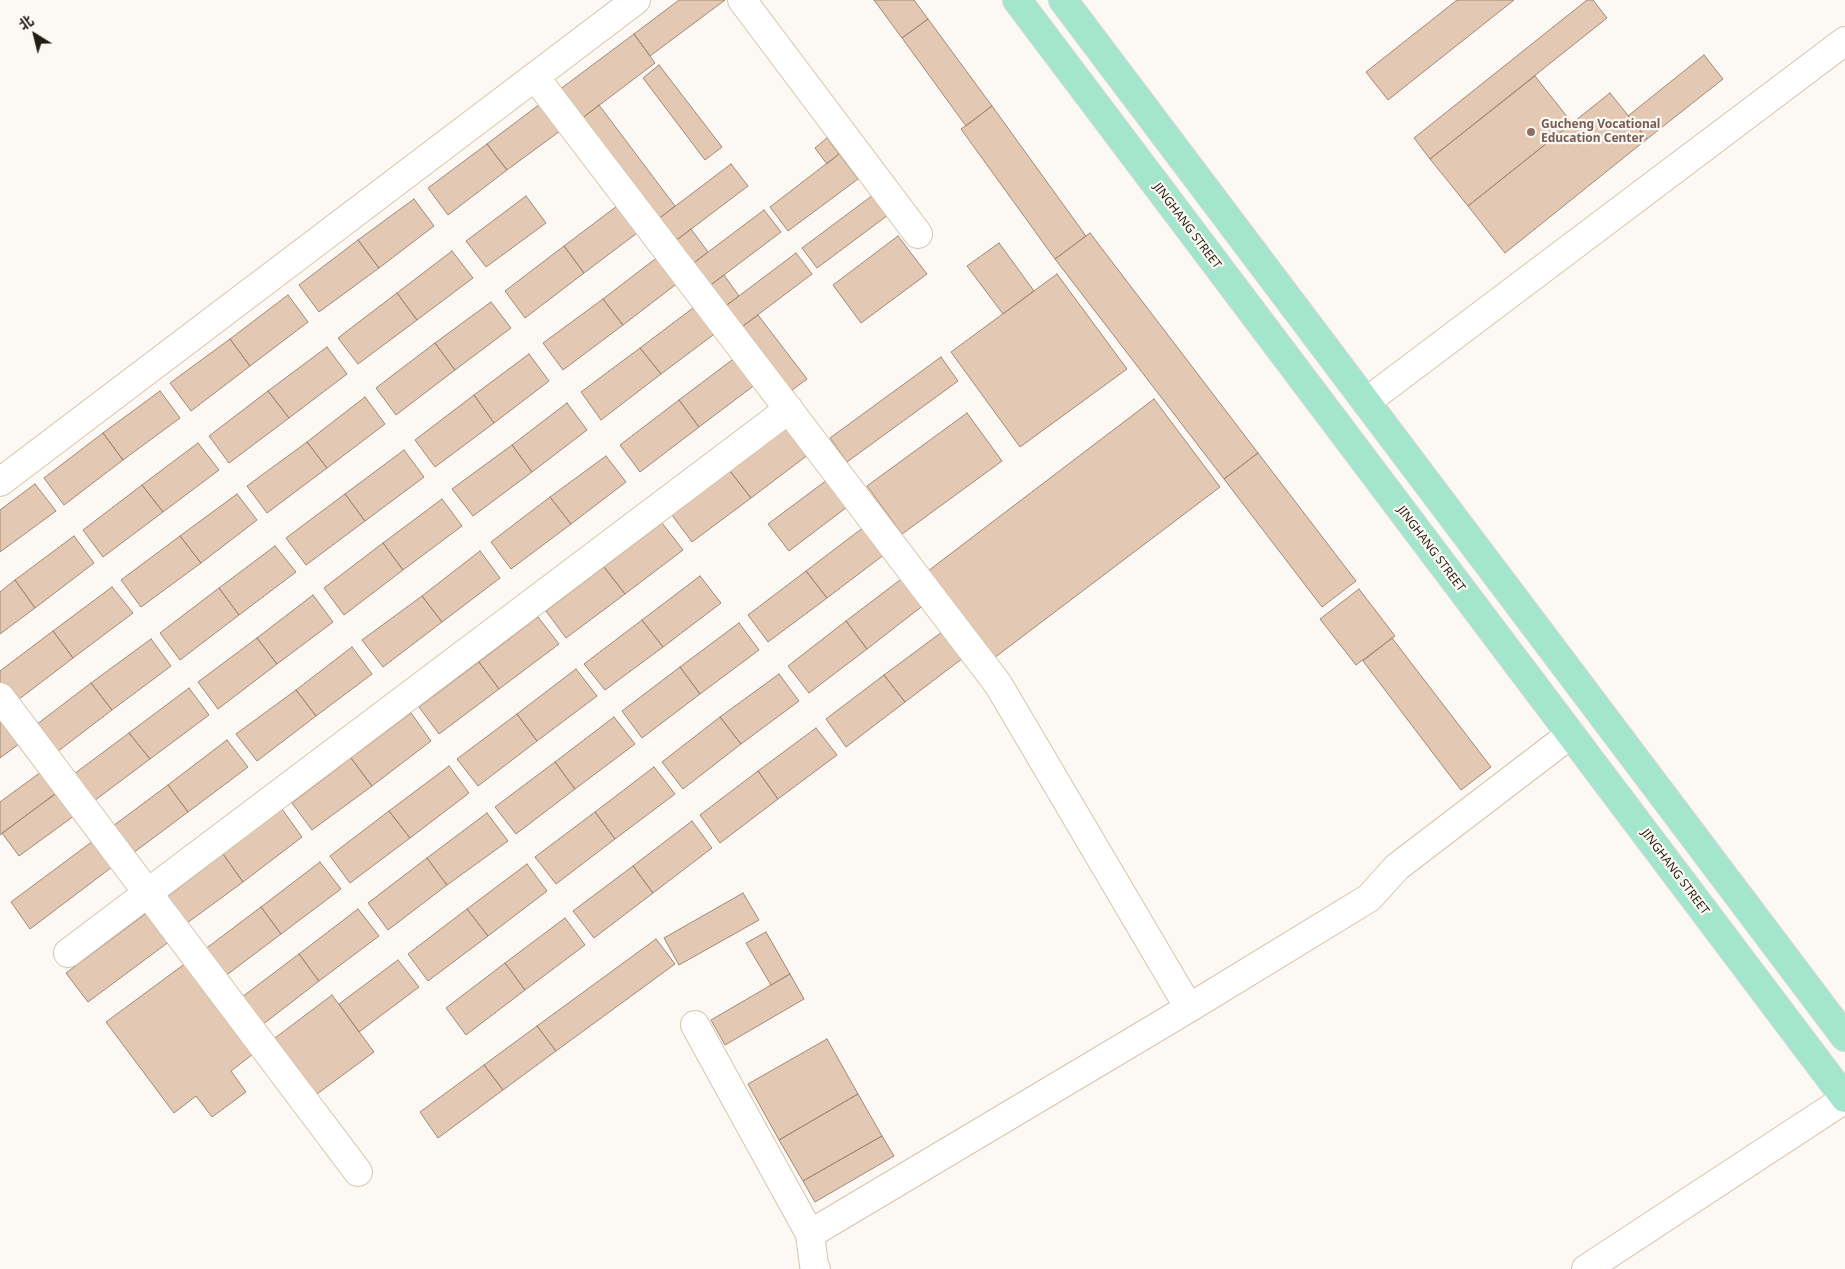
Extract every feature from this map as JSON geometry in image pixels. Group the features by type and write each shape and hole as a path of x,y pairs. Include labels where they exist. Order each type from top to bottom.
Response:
{"main road":[{"name":"JINGHANG STREET","path":"1017,0 1845,1098"},
{"path":"1063,0 1845,1037"}],"street":[{"path":"0,482 636,0"},
{"path":"742,0 918,234"},
{"path":"1366,402 1845,41"},
{"path":"535,77 998,684 1189,1008"},
{"path":"68,953 788,409"},
{"path":"0,697 358,1172"},
{"path":"810,1234 1370,898 1396,867 1571,734"},
{"path":"695,1025 810,1234 816,1269"},
{"path":"1586,1269 1845,1098"}],"building":[{"path":"679,0 725,0 650,56 634,34"},
{"path":"874,0 914,0 928,19 902,38"},
{"path":"1457,0 1514,0 1388,100 1366,72"},
{"path":"1587,0 1593,0 1607,18 1430,159 1414,138"},
{"path":"928,19 992,106 966,126 902,38"},
{"path":"634,34 655,63 581,119 559,90"},
{"path":"1704,55 1723,79 1647,139 1628,116"},
{"path":"659,65 722,147 705,160 643,78"},
{"path":"1535,76 1572,123 1468,206 1430,159"},
{"path":"1610,93 1647,139 1505,253 1468,206"},
{"path":"544,101 564,128 507,170 487,144"},
{"path":"599,105 675,206 657,220 581,119"},
{"path":"992,106 1086,236 1055,259 961,129"},
{"path":"827,138 839,154 827,164 815,148"},
{"path":"487,144 507,170 448,215 428,188"},
{"path":"839,154 858,179 788,231 770,207"},
{"path":"731,164 748,186 674,242 657,220"},
{"path":"873,195 888,215 817,268 802,248"},
{"path":"526,196 546,223 486,267 466,241"},
{"path":"414,199 434,226 379,268 358,240"},
{"path":"621,203 641,230 584,273 564,246"},
{"path":"764,210 781,232 708,287 691,265"},
{"path":"691,229 708,252 691,265 674,242"},
{"path":"1090,233 1258,453 1224,479 1055,259"},
{"path":"898,236 927,274 861,323 833,285"},
{"path":"358,240 379,268 319,312 299,285"},
{"path":"999,243 1034,291 1003,314 967,266"},
{"path":"564,246 584,273 525,318 505,291"},
{"path":"452,251 473,278 417,320 397,293"},
{"path":"796,253 812,274 739,329 723,308"},
{"path":"659,256 679,282 623,325 603,299"},
{"path":"1057,274 1127,369 1020,447 951,352"},
{"path":"724,275 739,296 723,308 708,287"},
{"path":"397,293 417,320 358,364 338,338"},
{"path":"288,295 308,322 250,366 230,339"},
{"path":"603,299 623,325 563,370 543,343"},
{"path":"491,302 511,328 455,370 435,343"},
{"path":"697,305 717,332 661,374 640,348"},
{"path":"758,315 807,379 788,393 739,329"},
{"path":"230,339 250,366 191,411 170,383"},
{"path":"435,343 455,370 396,415 376,388"},
{"path":"327,347 347,374 289,418 268,391"},
{"path":"640,348 661,374 601,420 581,392"},
{"path":"529,354 549,381 494,423 474,395"},
{"path":"736,357 756,384 699,427 679,400"},
{"path":"941,357 958,381 847,462 830,438"},
{"path":"160,391 180,418 123,460 103,433"},
{"path":"268,391 289,418 229,463 209,436"},
{"path":"474,395 494,423 435,467 415,440"},
{"path":"365,397 385,424 327,468 307,442"},
{"path":"1154,399 1220,487 994,658 928,571"},
{"path":"679,400 699,427 640,472 620,445"},
{"path":"567,403 587,430 532,472 512,445"},
{"path":"967,413 1002,461 902,534 867,486"},
{"path":"788,427 809,454 751,498 730,471"},
{"path":"103,433 123,460 64,505 44,478"},
{"path":"307,442 327,468 267,513 247,486"},
{"path":"198,443 219,470 163,512 142,485"},
{"path":"512,445 532,472 473,516 452,489"},
{"path":"404,450 424,477 365,521 345,494"},
{"path":"1258,453 1356,581 1322,607 1224,479"},
{"path":"606,456 626,482 571,524 550,497"},
{"path":"730,471 751,498 692,542 672,515"},
{"path":"827,480 847,507 789,551 768,524"},
{"path":"35,484 56,511 0,552 0,510"},
{"path":"142,485 163,512 103,557 83,530"},
{"path":"237,494 257,520 201,563 180,536"},
{"path":"345,494 365,521 306,565 286,538"},
{"path":"550,497 571,524 511,569 491,542"},
{"path":"442,499 462,526 403,570 383,543"},
{"path":"662,523 683,550 625,594 604,567"},
{"path":"864,527 885,554 827,598 806,571"},
{"path":"74,536 94,563 35,608 15,580"},
{"path":"180,536 201,563 141,607 121,580"},
{"path":"383,543 403,570 344,615 324,588"},
{"path":"275,546 296,572 239,615 219,588"},
{"path":"480,551 500,578 442,622 422,596"},
{"path":"604,567 625,594 566,638 546,611"},
{"path":"806,571 827,598 768,642 748,615"},
{"path":"700,576 721,603 663,647 642,620"},
{"path":"904,577 925,604 867,649 846,621"},
{"path":"15,580 35,608 0,634 0,592"},
{"path":"112,587 133,613 73,658 53,631"},
{"path":"219,588 239,615 180,660 160,633"},
{"path":"1359,589 1395,636 1356,665 1320,619"},
{"path":"313,595 333,622 277,664 257,638"},
{"path":"422,596 442,622 383,667 362,640"},
{"path":"538,617 559,644 499,689 479,662"},
{"path":"642,620 663,647 605,690 584,664"},
{"path":"846,621 867,649 809,693 788,666"},
{"path":"739,623 759,650 700,694 680,667"},
{"path":"53,631 73,658 14,703 0,684 0,671"},
{"path":"942,632 963,658 905,702 884,675"},
{"path":"257,638 277,664 218,709 198,682"},
{"path":"1392,638 1491,767 1461,790 1363,661"},
{"path":"151,639 171,666 112,710 91,683"},
{"path":"352,647 372,674 316,716 296,690"},
{"path":"479,662 499,689 439,734 419,707"},
{"path":"680,667 700,694 642,738 622,711"},
{"path":"576,669 597,696 537,741 517,714"},
{"path":"779,674 799,701 741,744 720,717"},
{"path":"884,675 905,702 846,747 826,719"},
{"path":"91,683 112,710 53,755 32,728"},
{"path":"189,688 209,715 150,759 129,733"},
{"path":"296,690 316,716 257,761 236,734"},
{"path":"411,713 431,741 372,786 351,758"},
{"path":"517,714 537,741 478,786 457,759"},
{"path":"614,717 635,744 575,789 555,762"},
{"path":"720,717 741,744 683,789 662,762"},
{"path":"0,718 19,744 0,758"},
{"path":"816,728 837,755 778,799 758,771"},
{"path":"129,733 150,759 90,804 70,777"},
{"path":"227,740 248,767 188,812 168,785"},
{"path":"351,758 372,786 312,830 292,803"},
{"path":"555,762 575,789 516,834 495,807"},
{"path":"449,766 469,793 410,838 389,811"},
{"path":"654,767 675,794 615,839 595,812"},
{"path":"45,769 60,790 0,835 0,802"},
{"path":"758,771 778,799 720,843 700,815"},
{"path":"168,785 188,812 129,856 109,829"},
{"path":"61,790 78,813 19,856 2,833"},
{"path":"282,809 302,837 243,882 223,854"},
{"path":"389,811 410,838 350,883 330,856"},
{"path":"595,812 615,839 556,884 535,857"},
{"path":"487,813 508,841 447,885 427,858"},
{"path":"692,821 712,848 653,893 633,866"},
{"path":"97,838 116,864 30,929 11,902"},
{"path":"223,854 243,882 187,923 167,897"},
{"path":"427,858 447,885 388,930 368,903"},
{"path":"320,862 341,889 281,934 261,907"},
{"path":"527,864 547,891 488,936 467,909"},
{"path":"633,866 653,893 594,938 573,911"},
{"path":"743,893 759,920 679,965 664,938"},
{"path":"261,907 281,934 224,977 204,950"},
{"path":"152,909 174,938 88,1002 66,973"},
{"path":"358,909 379,936 319,981 299,954"},
{"path":"467,909 488,936 428,981 408,954"},
{"path":"565,918 585,945 525,990 505,963"},
{"path":"766,932 790,974 771,985 746,943"},
{"path":"656,939 675,964 556,1051 537,1026"},
{"path":"299,954 319,981 262,1025 242,997"},
{"path":"190,960 257,1051 231,1071 246,1092 212,1117 196,1096 174,1113 106,1022"},
{"path":"398,960 419,987 359,1032 339,1004"},
{"path":"505,963 525,990 466,1035 446,1008"},
{"path":"790,974 804,999 725,1045 711,1020"},
{"path":"332,995 374,1052 317,1094 275,1038"},
{"path":"537,1026 556,1051 503,1090 484,1065"},
{"path":"827,1039 858,1094 779,1140 748,1084"},
{"path":"484,1065 503,1090 438,1138 420,1112"},
{"path":"858,1094 882,1136 803,1181 779,1140"},
{"path":"882,1136 894,1156 815,1202 803,1181"}],"place":[{"name":"Gucheng Vocational Education Center","path":"1531,132"}]}
